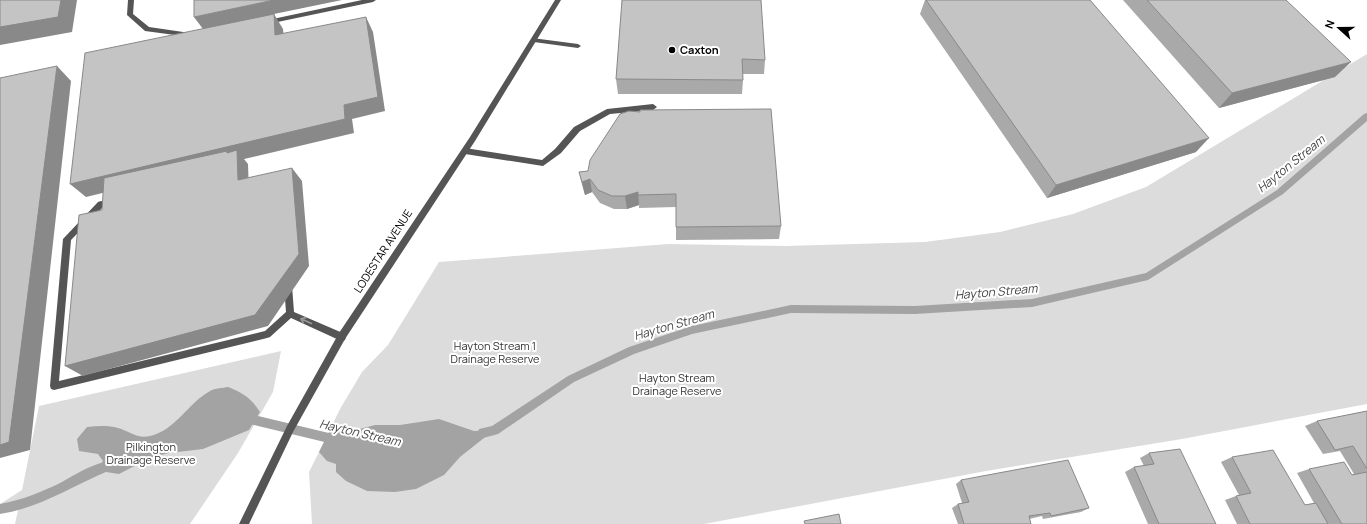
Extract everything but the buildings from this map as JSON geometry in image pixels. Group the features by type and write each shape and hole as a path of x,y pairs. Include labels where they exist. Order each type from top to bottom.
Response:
{"street":[{"path":"131,0 130,15 147,29 198,36"},
{"path":"259,24 373,0"},
{"name":"LODESTAR AVENUE","path":"244,524 272,462 342,337 465,151 558,0"},
{"path":"534,40 578,46"},
{"path":"465,151 543,163 558,151 577,129 609,111 654,107"},
{"path":"101,204 66,239 54,386 267,334 290,314"},
{"path":"287,274 290,314"},
{"path":"290,314 342,337"}],"green space":[{"name":"Hayton Stream Drainage Reserve","path":"1367,54 1367,404 1182,439 986,471 704,524 312,524 309,472 340,409 362,372 388,345 439,262 668,244 785,246 925,242 1000,232 1073,214 1146,187"},
{"name":"Pilkington Drainage Reserve","path":"281,351 273,392 238,453 190,524 15,524 19,506 0,509 0,504 22,490 39,406"}],"water":[{"path":"228,387 246,396 254,403 260,412 249,430 203,449 169,453 152,457 119,474 93,470 103,461 98,454 79,451 77,439 87,427 110,426 122,429 137,436 150,436 159,433 175,422 202,396 210,391"},
{"path":"439,419 474,431 494,430 460,457 444,475 416,489 395,492 367,491 346,481 336,472 336,464 327,461 319,452 331,428 345,426 356,430 375,425 400,425"}],"waterway":[{"name":"Hayton Stream","path":"483,433 494,430 571,379 632,350 692,330 791,309 915,310 1032,303 1148,276 1280,192 1367,116"},
{"name":"Hayton Stream","path":"245,421 250,419 337,440"},
{"name":"Hayton Stream","path":"0,509 38,499 92,471 104,467"}],"place":[{"name":"Caxton","path":"672,50"}],"park label":[{"name":"Hayton Stream 1 Drainage Reserve","path":"495,352"}]}
